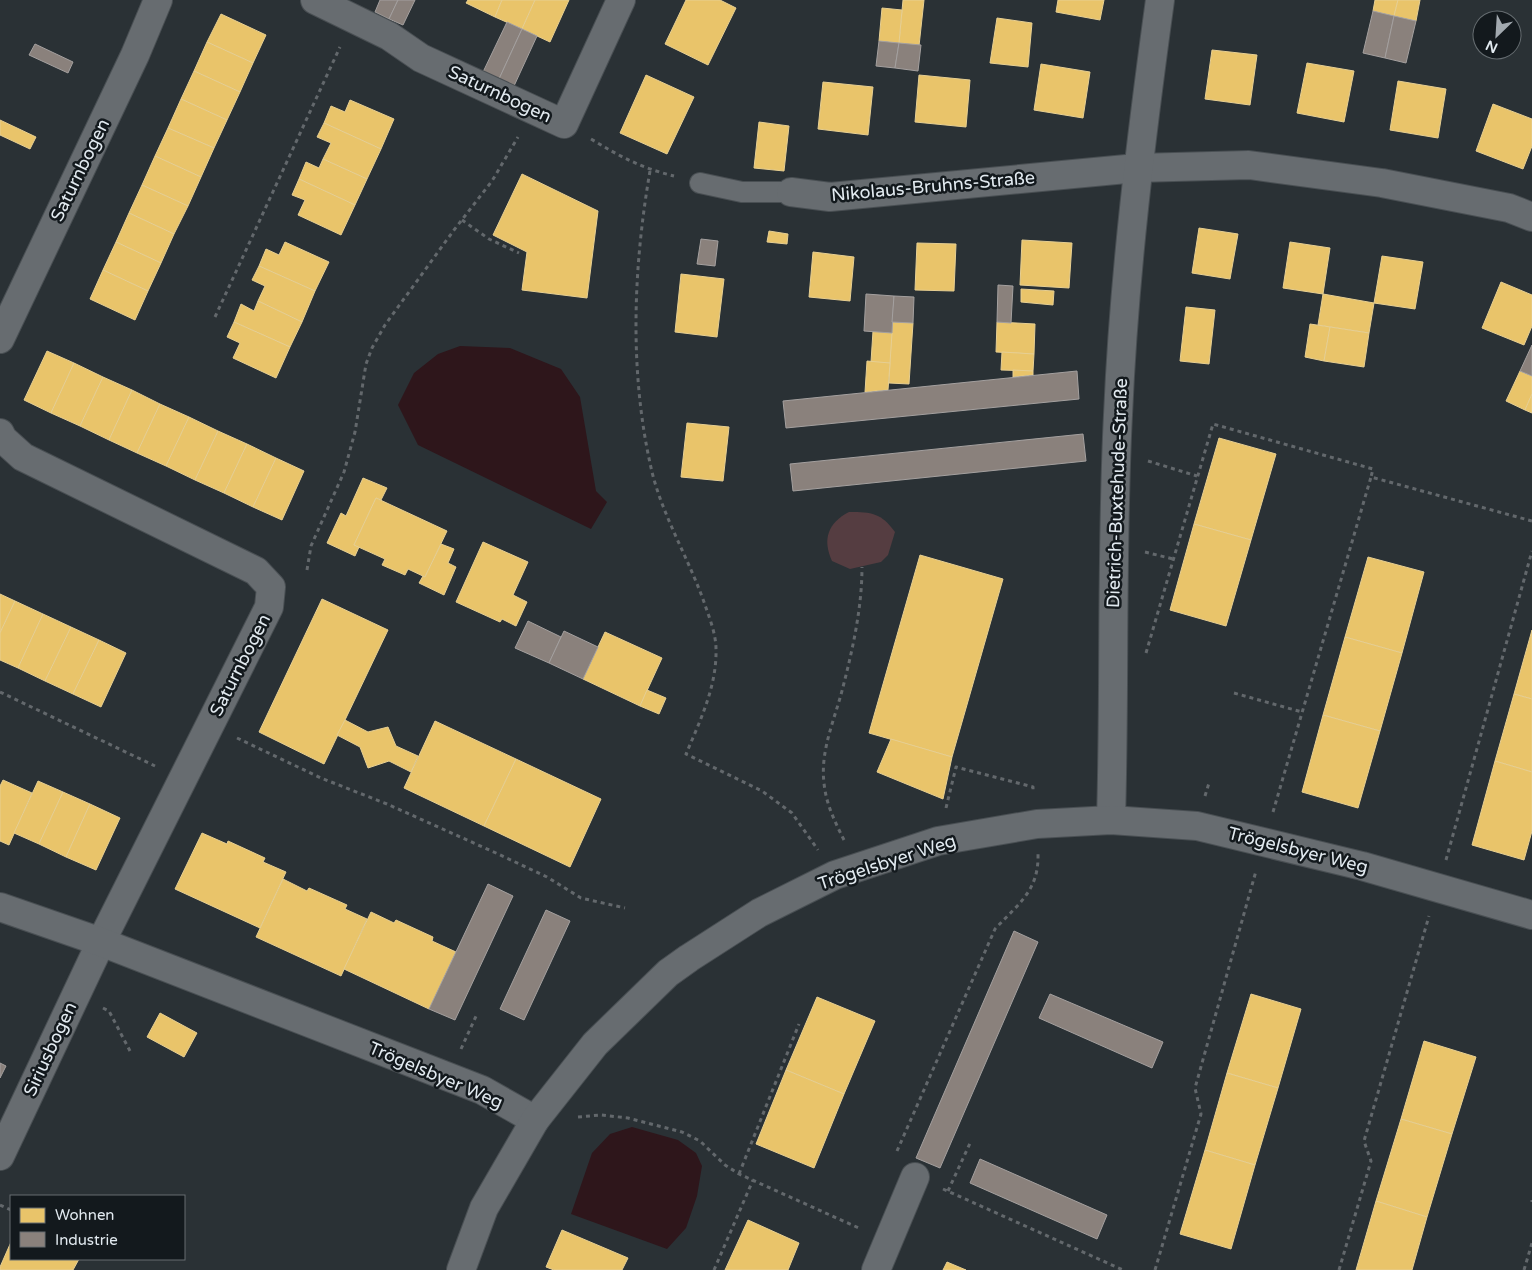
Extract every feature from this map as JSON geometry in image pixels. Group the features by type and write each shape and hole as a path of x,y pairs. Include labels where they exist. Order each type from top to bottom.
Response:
{"street":[{"name":"Saturnbogen","path":"0,339 135,55 158,0"},
{"name":"Saturnbogen","path":"315,0 388,36 421,58 564,124 621,0"},
{"name":"Dietrich-Buxtehude-Straße","path":"1111,820 1113,589 1116,452 1120,378 1138,168 1160,0"},
{"path":"1138,168 1249,165 1382,183 1509,208 1532,217"},
{"name":"Nikolaus-Bruhns-Straße","path":"791,192 830,198 1138,168"},
{"name":"Saturnbogen","path":"0,433 3,439 23,457 256,571 271,587 269,607 101,942"},
{"name":"Trögelsbyer Weg","path":"0,907 101,942 482,1090 535,1120 595,1044 668,973 759,913 847,871 938,841 1037,824 1111,820 1198,826 1362,866 1532,915"},
{"name":"Siriusbogen","path":"0,1156 101,942"},
{"path":"461,1270 484,1208 535,1120"},
{"path":"876,1270 915,1177"}],"lane":[{"name":"Nikolaus-Bruhns-Straße","path":"700,183 742,192 791,192"}],"path":[{"path":"215,317 353,19"},
{"path":"306,570 311,546 344,472 355,432 366,364 372,348 385,325 492,181 532,109"},
{"path":"564,124 621,157 650,170 700,183"},
{"path":"650,170 644,206 636,315 639,403 652,473 670,523 695,575 711,621 716,647 716,665 704,711 686,754 762,791 792,813 847,871"},
{"path":"462,220 489,238 520,253"},
{"path":"1146,654 1212,424 1373,469 1264,841 1195,1088 1201,1114 1155,1270"},
{"path":"1116,452 1197,476"},
{"path":"1371,477 1532,521"},
{"path":"1339,1270 1371,1162 1364,1141 1438,888 1532,551"},
{"path":"847,871 824,783 825,748 843,687 852,646 861,601 862,567"},
{"path":"0,692 182,780"},
{"path":"1234,693 1302,712"},
{"path":"210,725 322,778 387,804 496,853 546,877 581,898 625,908"},
{"path":"938,841 956,768 1033,787 1039,867 1031,890 1018,907 995,929 891,1166 1123,1270"},
{"path":"77,992 109,1012 130,1051"},
{"path":"448,1077 477,1014"},
{"path":"739,1174 799,1024"},
{"path":"535,1120 601,1115 628,1118 682,1132 700,1141 725,1165 739,1174 888,1242"},
{"path":"948,1191 971,1141"},
{"path":"714,1270 753,1180"},
{"path":"1524,1270 1532,1243"}],"shaded area":[{"path":"460,346 510,348 561,369 580,397 596,491 607,502 591,529 418,445 398,405 414,373 438,354"},
{"path":"849,512 864,512 880,517 895,532 888,555 881,562 850,569 832,561 827,546 829,532 836,521"},
{"path":"632,1127 678,1140 696,1153 702,1166 697,1196 686,1228 667,1249 571,1214 592,1153 610,1134"}],"building: Wohnen":[{"path":"468,0 502,0 495,17 466,3"},
{"path":"502,0 535,0 522,29 495,17"},
{"path":"535,0 569,0 550,42 522,29"},
{"path":"686,0 720,0 736,8 708,65 665,44"},
{"path":"903,0 924,0 919,46 899,43"},
{"path":"1058,0 1104,0 1100,20 1056,12"},
{"path":"1375,0 1398,0 1394,16 1373,11"},
{"path":"1398,0 1420,0 1416,21 1394,16"},
{"path":"882,8 902,10 899,43 879,41"},
{"path":"221,14 266,35 253,63 207,42"},
{"path":"997,18 1032,23 1028,67 990,63"},
{"path":"207,42 253,63 240,92 194,71"},
{"path":"1212,50 1257,55 1250,105 1205,99"},
{"path":"1307,63 1354,71 1344,122 1297,113"},
{"path":"1041,64 1090,72 1083,118 1034,110"},
{"path":"194,71 240,92 227,120 181,99"},
{"path":"646,75 694,97 667,154 620,133"},
{"path":"919,75 970,80 966,127 915,122"},
{"path":"1398,81 1446,89 1438,138 1390,130"},
{"path":"823,82 873,87 868,135 818,129"},
{"path":"181,99 227,120 214,148 168,128"},
{"path":"350,100 394,119 381,149 324,123 331,106 345,112"},
{"path":"1493,104 1532,119 1532,146 1523,169 1476,151"},
{"path":"0,120 36,137 30,149 0,135"},
{"path":"759,122 789,126 784,171 754,168"},
{"path":"324,123 381,149 367,179 323,159 331,143 317,137"},
{"path":"168,128 214,148 201,177 155,156"},
{"path":"155,156 201,177 188,206 142,185"},
{"path":"323,159 367,179 355,205 299,179 306,162 319,168"},
{"path":"522,174 598,211 587,298 522,290 527,252 493,235"},
{"path":"299,179 355,205 341,235 298,215 305,200 292,195"},
{"path":"142,185 188,206 174,234 129,213"},
{"path":"129,213 174,234 161,263 116,242"},
{"path":"1199,228 1238,234 1230,279 1192,273"},
{"path":"769,231 788,234 787,244 767,242"},
{"path":"1022,240 1072,243 1069,288 1020,285"},
{"path":"116,242 161,263 148,291 103,270"},
{"path":"285,242 329,262 315,291 259,266 266,249 279,255"},
{"path":"1290,242 1330,248 1323,294 1283,288"},
{"path":"917,243 956,244 954,291 915,290"},
{"path":"813,252 854,257 850,301 809,297"},
{"path":"1382,256 1423,262 1415,309 1374,303"},
{"path":"259,266 315,291 302,322 258,301 265,286 252,280"},
{"path":"103,270 148,291 135,320 90,299"},
{"path":"681,274 724,279 717,337 675,332"},
{"path":"1501,282 1532,295 1532,326 1524,345 1482,328"},
{"path":"1021,289 1054,291 1053,305 1021,302"},
{"path":"1323,294 1374,303 1369,333 1318,325"},
{"path":"258,301 302,322 290,347 234,322 241,304 254,311"},
{"path":"1186,307 1215,310 1209,364 1180,361"},
{"path":"234,322 290,347 276,378 233,358 240,343 227,337"},
{"path":"892,322 913,323 909,384 889,383"},
{"path":"997,322 1035,324 1034,354 996,352"},
{"path":"1310,324 1330,327 1324,361 1305,357"},
{"path":"1330,327 1369,333 1364,367 1324,361"},
{"path":"873,331 892,333 890,363 871,362"},
{"path":"47,351 74,363 51,413 24,400"},
{"path":"1002,352 1034,354 1033,371 1001,370"},
{"path":"867,361 890,363 888,390 865,392"},
{"path":"74,363 103,377 80,426 51,413"},
{"path":"1013,370 1033,371 1033,375 1013,377"},
{"path":"1520,371 1532,376 1532,394 1525,410 1506,401"},
{"path":"103,377 132,390 109,440 80,426"},
{"path":"132,390 160,404 137,453 109,440"},
{"path":"1532,394 1532,413 1525,410"},
{"path":"160,404 189,417 166,466 137,453"},
{"path":"189,417 218,431 195,480 166,466"},
{"path":"687,423 729,427 723,481 681,477"},
{"path":"218,431 247,444 224,493 195,480"},
{"path":"1219,438 1276,454 1251,540 1194,524"},
{"path":"247,444 276,458 253,507 224,493"},
{"path":"276,458 304,471 282,520 253,507"},
{"path":"363,478 387,488 381,500 376,498 354,545 359,547 355,556 327,543 341,513 346,516"},
{"path":"376,498 447,531 425,577 408,569 405,575 382,565 385,559 354,545"},
{"path":"1194,524 1251,540 1226,626 1170,610"},
{"path":"483,542 528,562 513,595 527,602 516,626 502,619 500,622 456,602"},
{"path":"441,544 454,549 448,563 456,567 444,595 419,583 423,576 425,577"},
{"path":"920,555 1003,579 952,757 869,733"},
{"path":"1368,557 1424,572 1402,653 1345,637"},
{"path":"0,594 15,601 0,633"},
{"path":"322,599 388,630 324,764 259,732"},
{"path":"15,601 43,614 18,668 0,660 0,633"},
{"path":"43,614 71,627 45,681 18,668"},
{"path":"71,627 99,640 73,694 45,681"},
{"path":"1532,630 1532,699 1514,694"},
{"path":"605,632 662,658 640,706 583,679"},
{"path":"1345,637 1402,653 1380,731 1323,715"},
{"path":"99,640 126,653 101,707 73,694"},
{"path":"647,690 666,698 659,714 640,706"},
{"path":"1514,694 1532,699 1532,772 1495,761"},
{"path":"1323,715 1380,731 1358,808 1302,792"},
{"path":"345,720 368,732 388,727 396,746 418,756 411,772 389,761 368,768 360,747 337,735"},
{"path":"435,721 516,759 484,826 404,788"},
{"path":"891,739 952,757 943,799 877,772"},
{"path":"516,759 601,799 570,867 484,826"},
{"path":"1495,761 1532,772 1532,831 1524,860 1472,845"},
{"path":"3,780 32,793 9,845 0,841 0,786"},
{"path":"38,781 63,792 39,844 14,833"},
{"path":"63,792 90,804 66,857 39,844"},
{"path":"90,804 120,818 96,870 66,857"},
{"path":"202,833 227,844 228,841 265,858 263,862 286,872 260,928 175,889"},
{"path":"283,879 307,891 309,888 347,905 345,909 367,919 341,976 256,937"},
{"path":"371,912 394,923 396,920 433,937 432,941 456,952 429,1009 344,969"},
{"path":"1251,994 1301,1009 1278,1088 1227,1073"},
{"path":"817,997 875,1021 844,1094 786,1070"},
{"path":"160,1013 197,1033 184,1057 147,1037"},
{"path":"1424,1041 1476,1057 1452,1134 1401,1119"},
{"path":"786,1070 844,1094 814,1168 756,1144"},
{"path":"1227,1073 1278,1088 1255,1165 1205,1150"},
{"path":"1401,1119 1452,1134 1427,1217 1376,1201"},
{"path":"1205,1150 1255,1165 1231,1249 1180,1234"},
{"path":"1376,1201 1427,1217 1412,1270 1356,1270"},
{"path":"748,1220 799,1243 788,1270 725,1270"},
{"path":"562,1230 628,1258 622,1270 554,1270 546,1267"},
{"path":"10,1244 10,1260 78,1260 73,1270 0,1270"},
{"path":"947,1262 966,1270 943,1270"}],"building: Industrie":[{"path":"380,0 398,0 389,19 375,12"},
{"path":"398,0 415,0 403,25 389,19"},
{"path":"1373,11 1394,16 1385,58 1363,53"},
{"path":"1394,16 1416,21 1406,63 1385,58"},
{"path":"507,22 522,29 499,79 483,72"},
{"path":"522,29 537,36 514,86 499,79"},
{"path":"879,41 899,43 895,68 876,66"},
{"path":"899,43 921,45 918,71 895,68"},
{"path":"35,44 73,62 68,73 29,55"},
{"path":"701,239 718,241 715,266 697,264"},
{"path":"998,285 1013,286 1011,323 997,322"},
{"path":"866,294 894,296 892,333 864,331"},
{"path":"894,296 914,297 913,323 892,322"},
{"path":"1532,345 1532,376 1520,371"},
{"path":"1077,371 1079,399 786,428 783,401"},
{"path":"1083,434 1086,461 793,491 790,464"},
{"path":"528,621 561,637 549,663 515,648"},
{"path":"564,631 598,647 583,679 549,663"},
{"path":"488,884 513,896 455,1020 429,1009"},
{"path":"546,910 570,921 524,1020 500,1009"},
{"path":"1014,931 1038,942 940,1168 916,1158"},
{"path":"1050,994 1163,1042 1152,1068 1039,1018"},
{"path":"0,1063 6,1066 0,1078"},
{"path":"980,1159 1107,1215 1097,1239 970,1183"}]}
